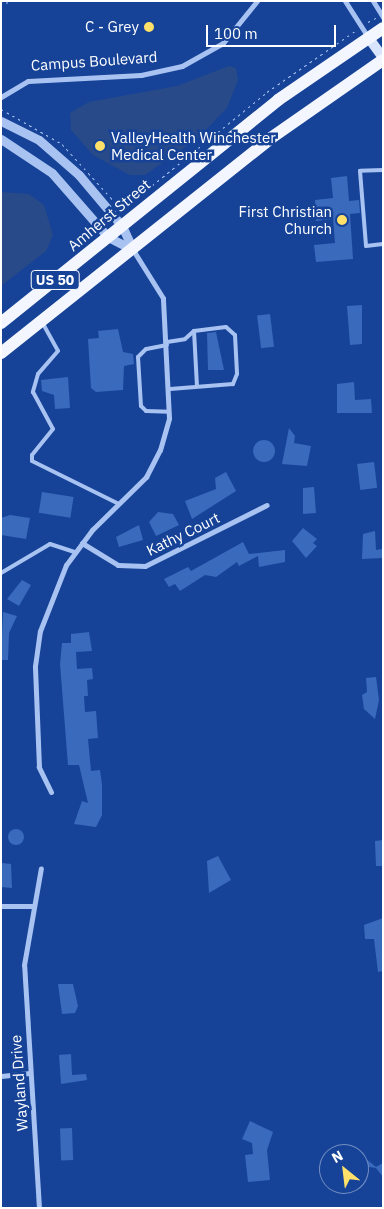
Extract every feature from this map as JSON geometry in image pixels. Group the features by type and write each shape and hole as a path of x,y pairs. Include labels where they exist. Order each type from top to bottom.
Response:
{"main road":[{"name":"Amherst Street","path":"1,323 278,100 383,28"},
{"path":"368,37 383,59"},
{"name":"US 50","path":"1,353 133,250 271,138 383,59"}],"street":[{"name":"Campus Boulevard","path":"1,97 28,81 140,75 182,66 223,43 258,1"},
{"path":"345,1 368,37"},
{"path":"373,1 383,17"},
{"path":"1,121 59,155 122,226 133,250 163,298 167,344 170,389 169,412 156,460 119,505 74,552 46,612 35,666 39,767 51,792"},
{"path":"1,139 52,173 108,237 133,250"},
{"name":"Kathy Court","path":"82,543 118,565 145,566 267,504"},
{"name":"Wayland Drive","path":"39,1208 24,965 32,906 41,868"},
{"path":"1,906 32,906"},
{"path":"1,1076 30,1073"}],"lane":[{"path":"383,170 360,171 366,246 383,244"},
{"path":"42,322 58,351 38,374 33,392 53,429 32,455 32,461 119,505"},
{"path":"169,412 146,411 141,406 138,357 146,349 185,339 194,331 226,327 235,335 237,374 233,384 170,389"},
{"path":"194,331 197,386"},
{"path":"1,573 50,544 74,552"}],"path":[{"path":"7,1 7,7"}],"water":[{"path":"229,66 236,68 238,80 227,108 198,138 145,175 130,175 93,155 71,130 70,113 89,102 177,86"},
{"path":"1,192 29,194 44,205 53,235 46,251 1,286"}],"building":[{"name":"First Christian Church","path":"347,176 349,201 359,200 360,213 350,214 353,259 316,262 314,245 335,243 333,219 316,221 315,200 333,198 331,178"},
{"path":"362,305 362,344 350,345 347,306"},
{"path":"270,314 274,347 261,348 257,316"},
{"path":"118,329 123,352 133,354 134,364 124,366 123,390 96,392 91,388 88,339 99,338 98,331"},
{"path":"216,332 224,370 208,370 207,333"},
{"path":"68,377 70,408 55,409 54,395 42,391 41,380"},
{"path":"354,382 355,400 371,399 372,413 337,413 337,384"},
{"path":"289,428 295,436 294,443 311,446 307,466 282,464"},
{"path":"264,440 274,447 275,451 268,461 264,462 254,455 253,451 260,441"},
{"path":"374,462 377,488 360,490 357,464"},
{"path":"226,472 236,491 192,519 185,501 216,489 215,478"},
{"path":"314,487 316,513 303,514 303,488"},
{"path":"42,492 74,497 70,518 39,513"},
{"path":"158,512 173,514 179,525 156,536 149,522"},
{"path":"10,515 30,518 26,539 1,535 1,518"},
{"path":"139,525 143,540 119,547 116,537"},
{"path":"303,528 317,539 313,543 317,546 306,558 292,541"},
{"path":"375,531 376,550 382,549 383,558 362,559 363,534"},
{"path":"243,542 249,554 285,550 285,562 259,567 258,556 239,566 237,562 216,577 205,575 180,591 175,584 169,587 164,579 188,567 191,571"},
{"path":"22,580 31,585 19,606 7,599"},
{"path":"3,612 17,616 9,633 8,660 1,660"},
{"path":"89,632 92,651 76,652 77,669 92,668 93,679 87,680 88,696 84,696 85,712 96,711 98,738 88,739 91,771 100,770 102,785 102,815 96,827 74,824 82,801 88,803 79,765 68,765 60,664 62,643 71,643 71,634"},
{"path":"376,677 379,700 375,719 364,709 362,695 367,692 366,678"},
{"path":"13,829 19,829 24,834 22,843 13,845 8,840 8,834"},
{"path":"383,840 383,866 376,866 375,841"},
{"path":"218,856 231,880 209,893 207,861"},
{"path":"2,863 11,864 12,888 1,887"},
{"path":"383,918 383,971 378,972 374,939 365,939 364,925"},
{"path":"58,984 73,984 78,1006 75,1013 62,1014"},
{"path":"71,1054 72,1075 86,1074 87,1080 61,1084 59,1055"},
{"path":"250,1121 273,1132 267,1150 270,1180 248,1182 245,1155 253,1154 252,1143 242,1139"},
{"path":"60,1128 72,1128 73,1160 61,1160"},
{"path":"369,1161 376,1167 383,1163 383,1177 376,1168 369,1167"}],"place":[{"name":"C - Grey","path":"149,27"},
{"name":"ValleyHealth Winchester Medical Center","path":"100,146"},
{"name":"First Christian Church","path":"342,220"}]}
